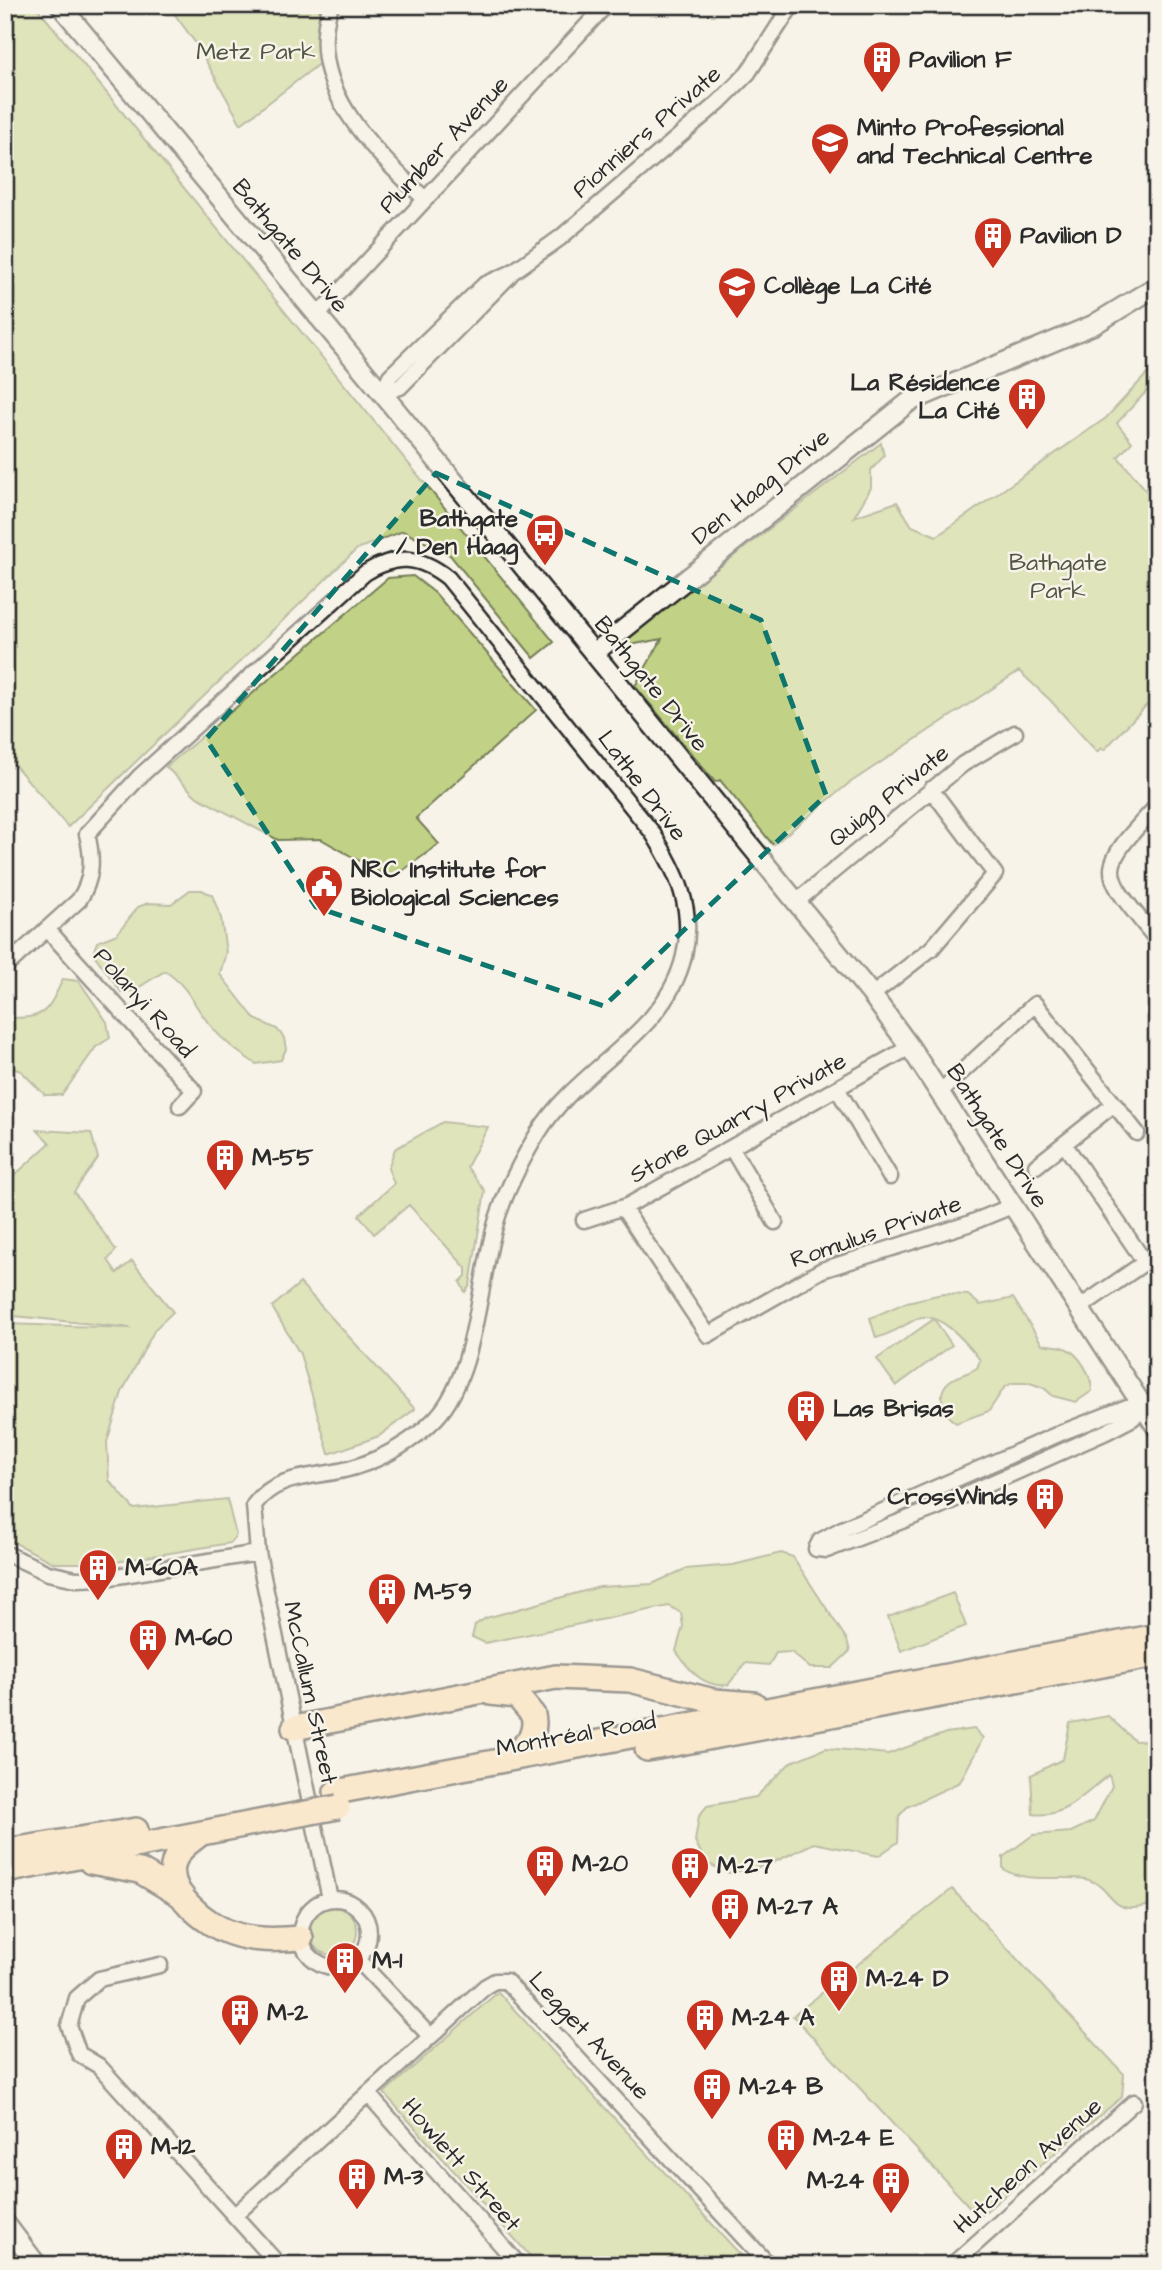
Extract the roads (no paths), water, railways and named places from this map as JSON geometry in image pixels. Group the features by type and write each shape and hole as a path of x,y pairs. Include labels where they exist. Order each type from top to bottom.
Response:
{"main road":[{"name":"Montréal Road","path":"337,1800 503,1761 1157,1636"},
{"name":"Montréal Road","path":"5,1851 337,1800 1157,1655"},
{"path":"294,1728 482,1693 530,1681 584,1677 630,1680 719,1701 789,1705"},
{"path":"482,1693 517,1696 533,1715 534,1730 528,1742 503,1761"},
{"name":"Montréal Road","path":"5,1871 202,1833 284,1809"},
{"path":"183,1896 174,1876 175,1860 181,1850 202,1833"},
{"path":"57,1861 121,1865 148,1874 183,1896 204,1918 229,1932 258,1940 301,1938"}],"street":[{"name":"Bathgate Drive","path":"60,5 316,317 382,393 872,995 940,1092 1157,1429"},
{"path":"331,5 325,45 340,102 355,127 382,158 425,198"},
{"name":"Plumber Avenue","path":"316,317 606,5"},
{"name":"Pionniers Private","path":"382,393 390,376 457,308 484,285 511,274 560,238 719,102 748,73 792,5"},
{"name":"Den Haag Drive","path":"594,653 909,402 1093,325 1157,286"},
{"name":"Lathe Drive","path":"5,967 79,900 88,887 91,861 88,834 124,792 365,573 392,559 421,561 448,578 652,832 675,868 685,897 688,925 676,984 660,1010 555,1110 538,1133 499,1213 461,1378 440,1413 405,1443 380,1458 352,1469 291,1479 261,1496"},
{"name":"Quigg Private","path":"797,901 963,764 1015,733"},
{"path":"872,995 932,948 995,874 931,789"},
{"path":"1157,806 1125,840 1112,859 1110,871 1115,888 1157,940"},
{"name":"Polanyi Road","path":"47,929 194,1091 180,1106"},
{"path":"940,1092 1035,1004 1137,1133"},
{"name":"Stone Quarry Private","path":"584,1220 623,1208 838,1090 910,1047"},
{"path":"838,1090 890,1177"},
{"path":"1036,1166 1113,1105"},
{"path":"1065,1145 1151,1258 1079,1308"},
{"path":"732,1149 775,1222"},
{"name":"Romulus Private","path":"623,1208 708,1335 822,1270 968,1224 1012,1206"},
{"path":"1143,1405 1133,1418 1106,1432 933,1509 827,1550 816,1549 820,1541 841,1530 1030,1446 1108,1414 1143,1405"},
{"name":"McCallum Street","path":"261,1496 253,1513 258,1553 330,1899"},
{"path":"5,1553 48,1573 76,1579 105,1578 258,1553"},
{"path":"330,1899 348,1901 366,1919 369,1939 357,1958 342,1967 326,1966 309,1956 301,1938 306,1915 318,1903 330,1899"},
{"path":"357,1958 430,2036"},
{"path":"160,1965 99,1979 77,1998 69,2026 79,2054 99,2066 279,2265"},
{"name":"Legget Avenue","path":"235,2215 486,1986 495,1981 506,1981 769,2265"},
{"name":"Howlett Street","path":"369,2095 519,2265"},
{"name":"Hutcheon Avenue","path":"952,2265 1134,2102"},
{"path":"5,2223 37,2265"}],"place":[{"name":"Pavilion F","path":"882,94"},
{"name":"Minto Professional and Technical Centre","path":"830,176"},
{"name":"Pavilion D","path":"993,270"},
{"name":"Collège La Cité","path":"737,320"},
{"name":"La Résidence La Cité","path":"1027,431"},
{"name":"Bathgate / Den Haag","path":"545,567"},
{"name":"NRC Institute for Biological Sciences","path":"324,918"},
{"name":"M-55","path":"225,1192"},
{"name":"Las Brisas","path":"806,1443"},
{"name":"CrossWinds","path":"1045,1531"},
{"name":"M-60A","path":"98,1602"},
{"name":"M-59","path":"387,1626"},
{"name":"M-60","path":"148,1672"},
{"name":"M-20","path":"545,1898"},
{"name":"M-27","path":"690,1900"},
{"name":"M-27 A","path":"730,1941"},
{"name":"M-1","path":"345,1995"},
{"name":"M-24 D","path":"839,2013"},
{"name":"M-2","path":"240,2047"},
{"name":"M-24 A","path":"705,2052"},
{"name":"M-24 B","path":"712,2121"},
{"name":"M-24 E","path":"786,2172"},
{"name":"M-12","path":"124,2181"},
{"name":"M-3","path":"357,2211"},
{"name":"M-24","path":"891,2215"}],"park label":[{"name":"Metz Park","path":"256,52"},
{"name":"Bathgate Park","path":"1058,577"}]}
